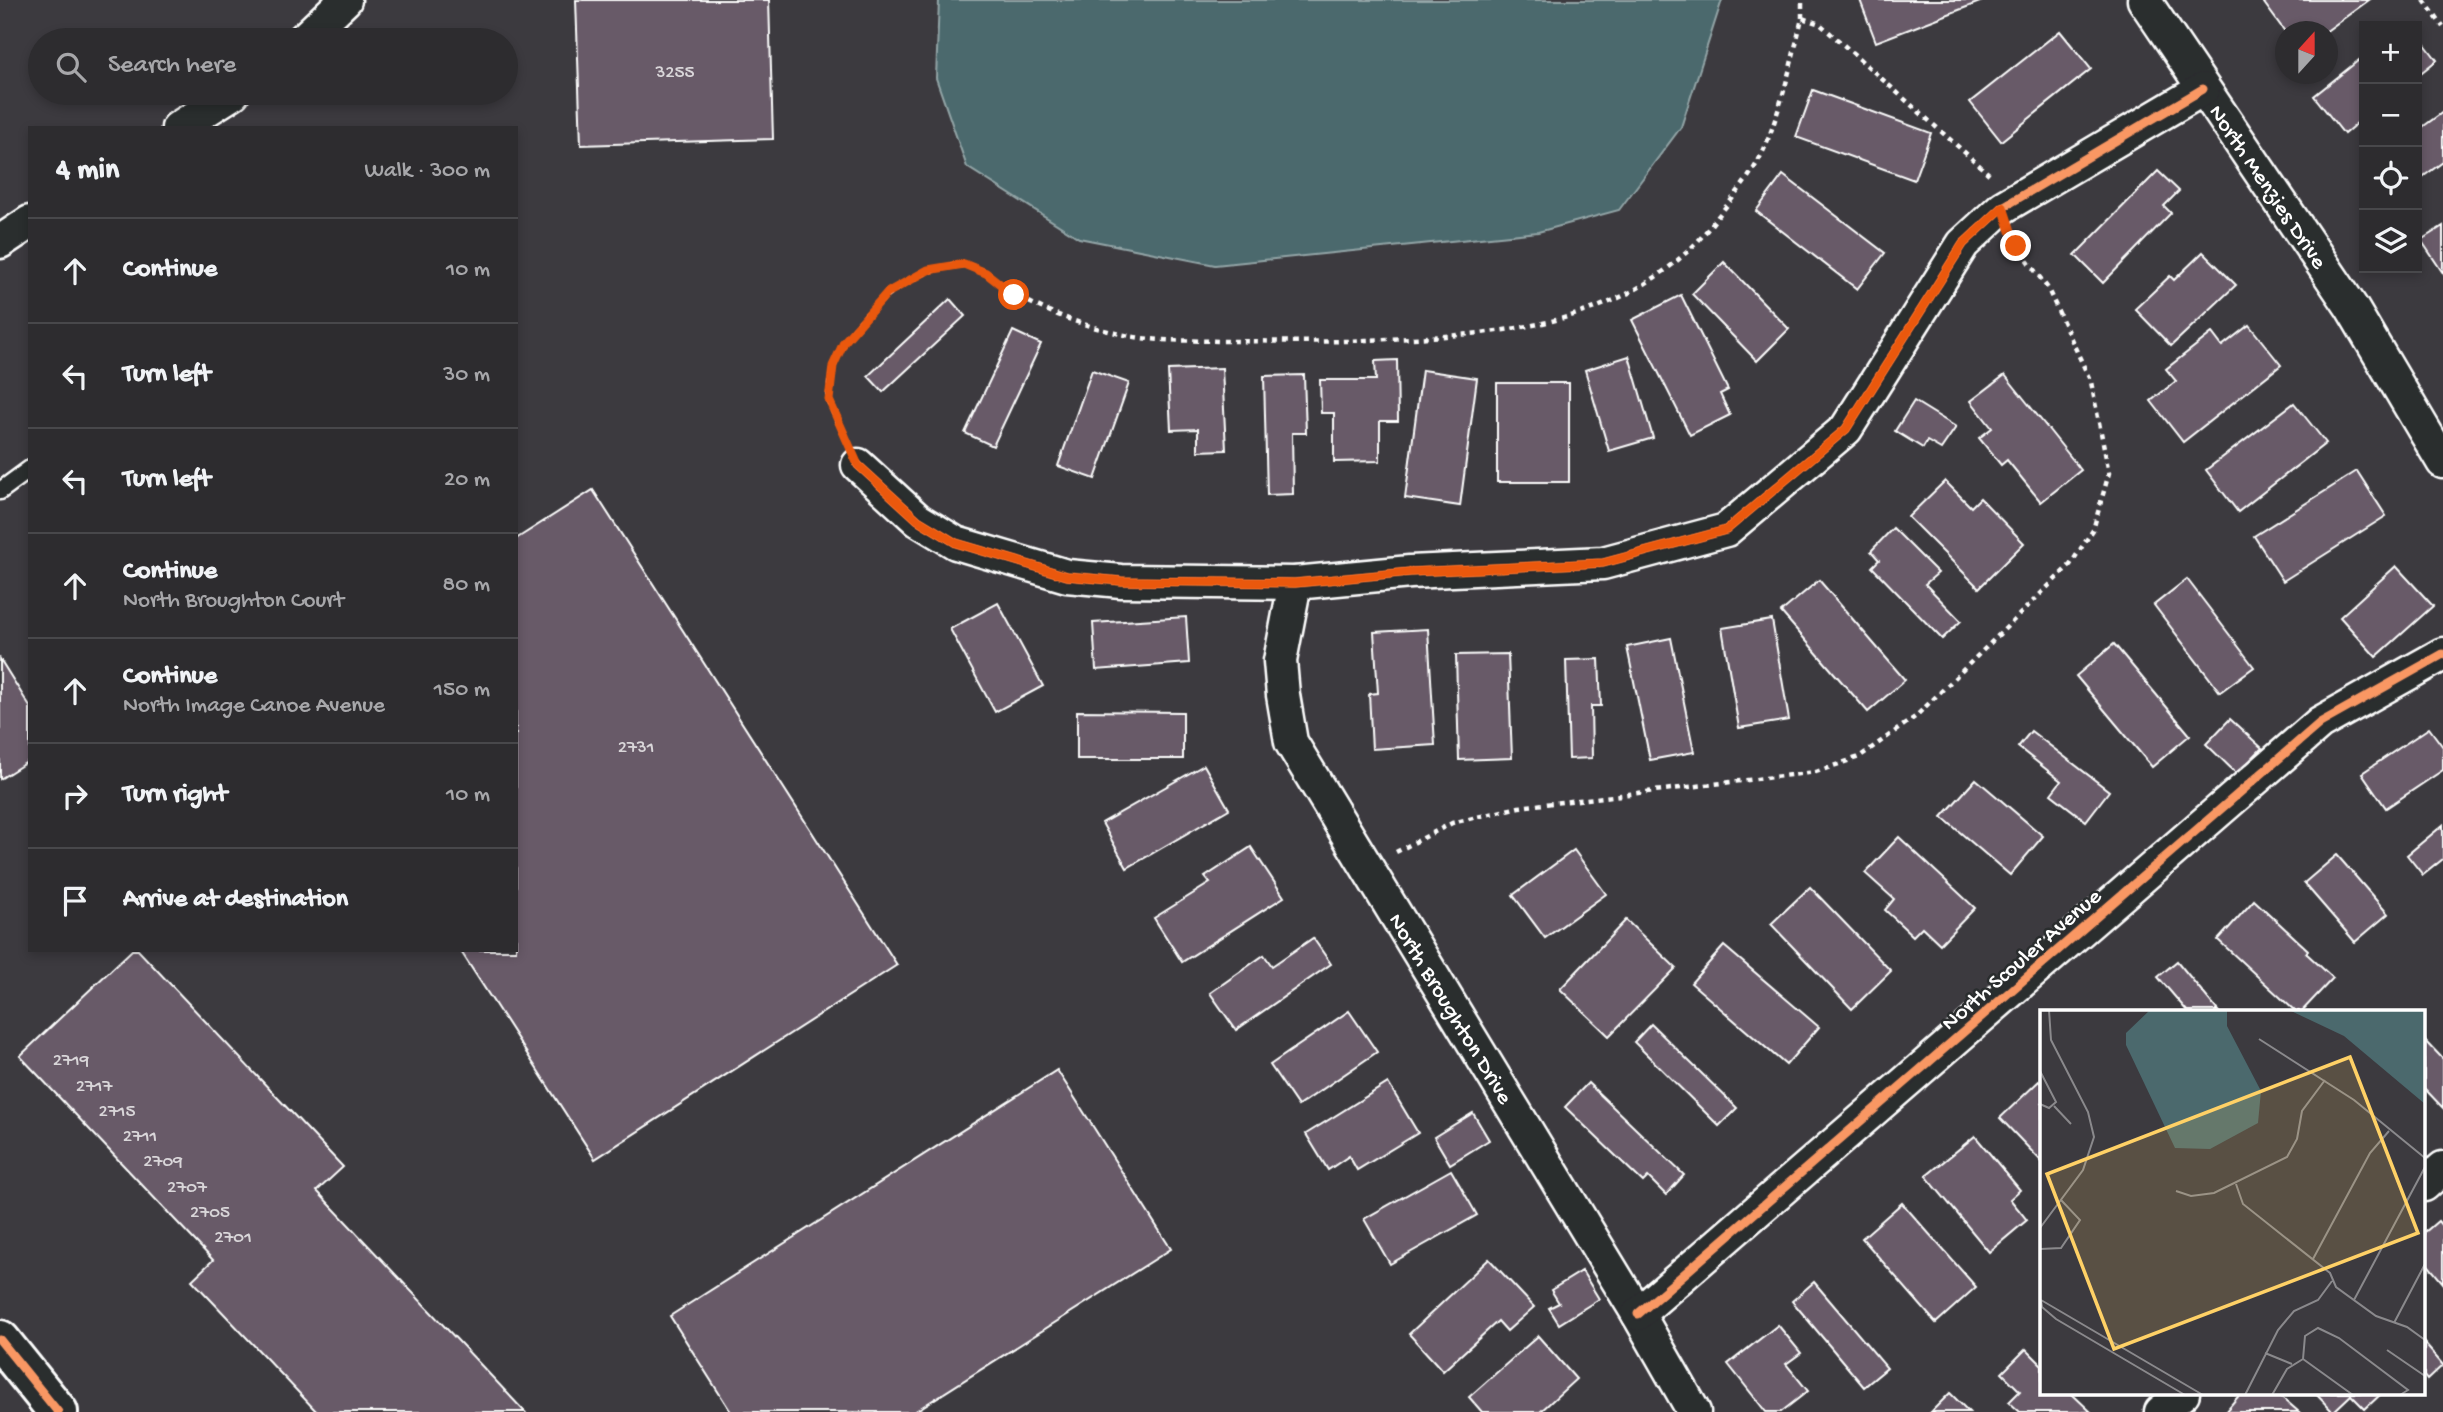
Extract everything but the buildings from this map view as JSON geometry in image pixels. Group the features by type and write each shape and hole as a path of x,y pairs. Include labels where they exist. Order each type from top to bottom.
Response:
{"street":[{"path":"316,28 345,0"},
{"name":"North Menzies Drive","path":"2144,0 2352,308 2443,462"},
{"path":"858,465 918,520 956,543 1067,576 1121,581 1295,583 1410,572 1603,563 1726,530 1846,429 1963,244 2003,207 2203,89"},
{"path":"181,126 214,105"},
{"path":"0,242 28,223"},
{"name":"North Broughton Drive","path":"1295,583 1280,661 1291,742 1638,1314 1694,1412"},
{"name":"North Scouler Avenue","path":"1638,1314 2320,723 2443,654"},
{"path":"2426,1183 2443,1168"},
{"path":"0,1340 58,1412"},
{"path":"2161,1412 2182,1394"}],"lane":[{"path":"0,491 28,470"}],"path":[{"path":"858,465 829,400 833,366 844,342 887,293 928,270 964,264 986,273 1014,295 1072,321 1132,337 1182,340 1330,342 1474,335 1558,321 1610,303 1660,274 1691,248 1734,197 1764,150 1786,84 1802,18 1802,0"},
{"path":"2424,0 2443,27"},
{"path":"1367,867 1452,823 1519,807 1816,772 1859,757 1915,717 2070,565 2094,530 2109,473 2091,382 2047,288 2016,246 1996,181 1820,24 1802,18"}],"water":[{"path":"939,0 1722,0 1681,127 1619,210 1538,232 1215,265 1079,238 967,167 936,78"}],"cycle path":[{"path":"858,465 918,520 956,543 1067,576 1121,581 1295,583 1410,572 1603,563 1726,530 1846,429 1963,244 2003,207 2203,89"},
{"path":"1638,1314 2320,723 2443,654"},
{"path":"0,1340 58,1412"}],"route":[{"path":"1014,295 986,273 964,264 928,270 887,293 844,342 833,366 829,400 858,465 918,520 956,543 1067,576 1121,581 1295,583 1410,572 1603,563 1726,530 1846,429 1963,244 2003,207 2016,246"}]}
